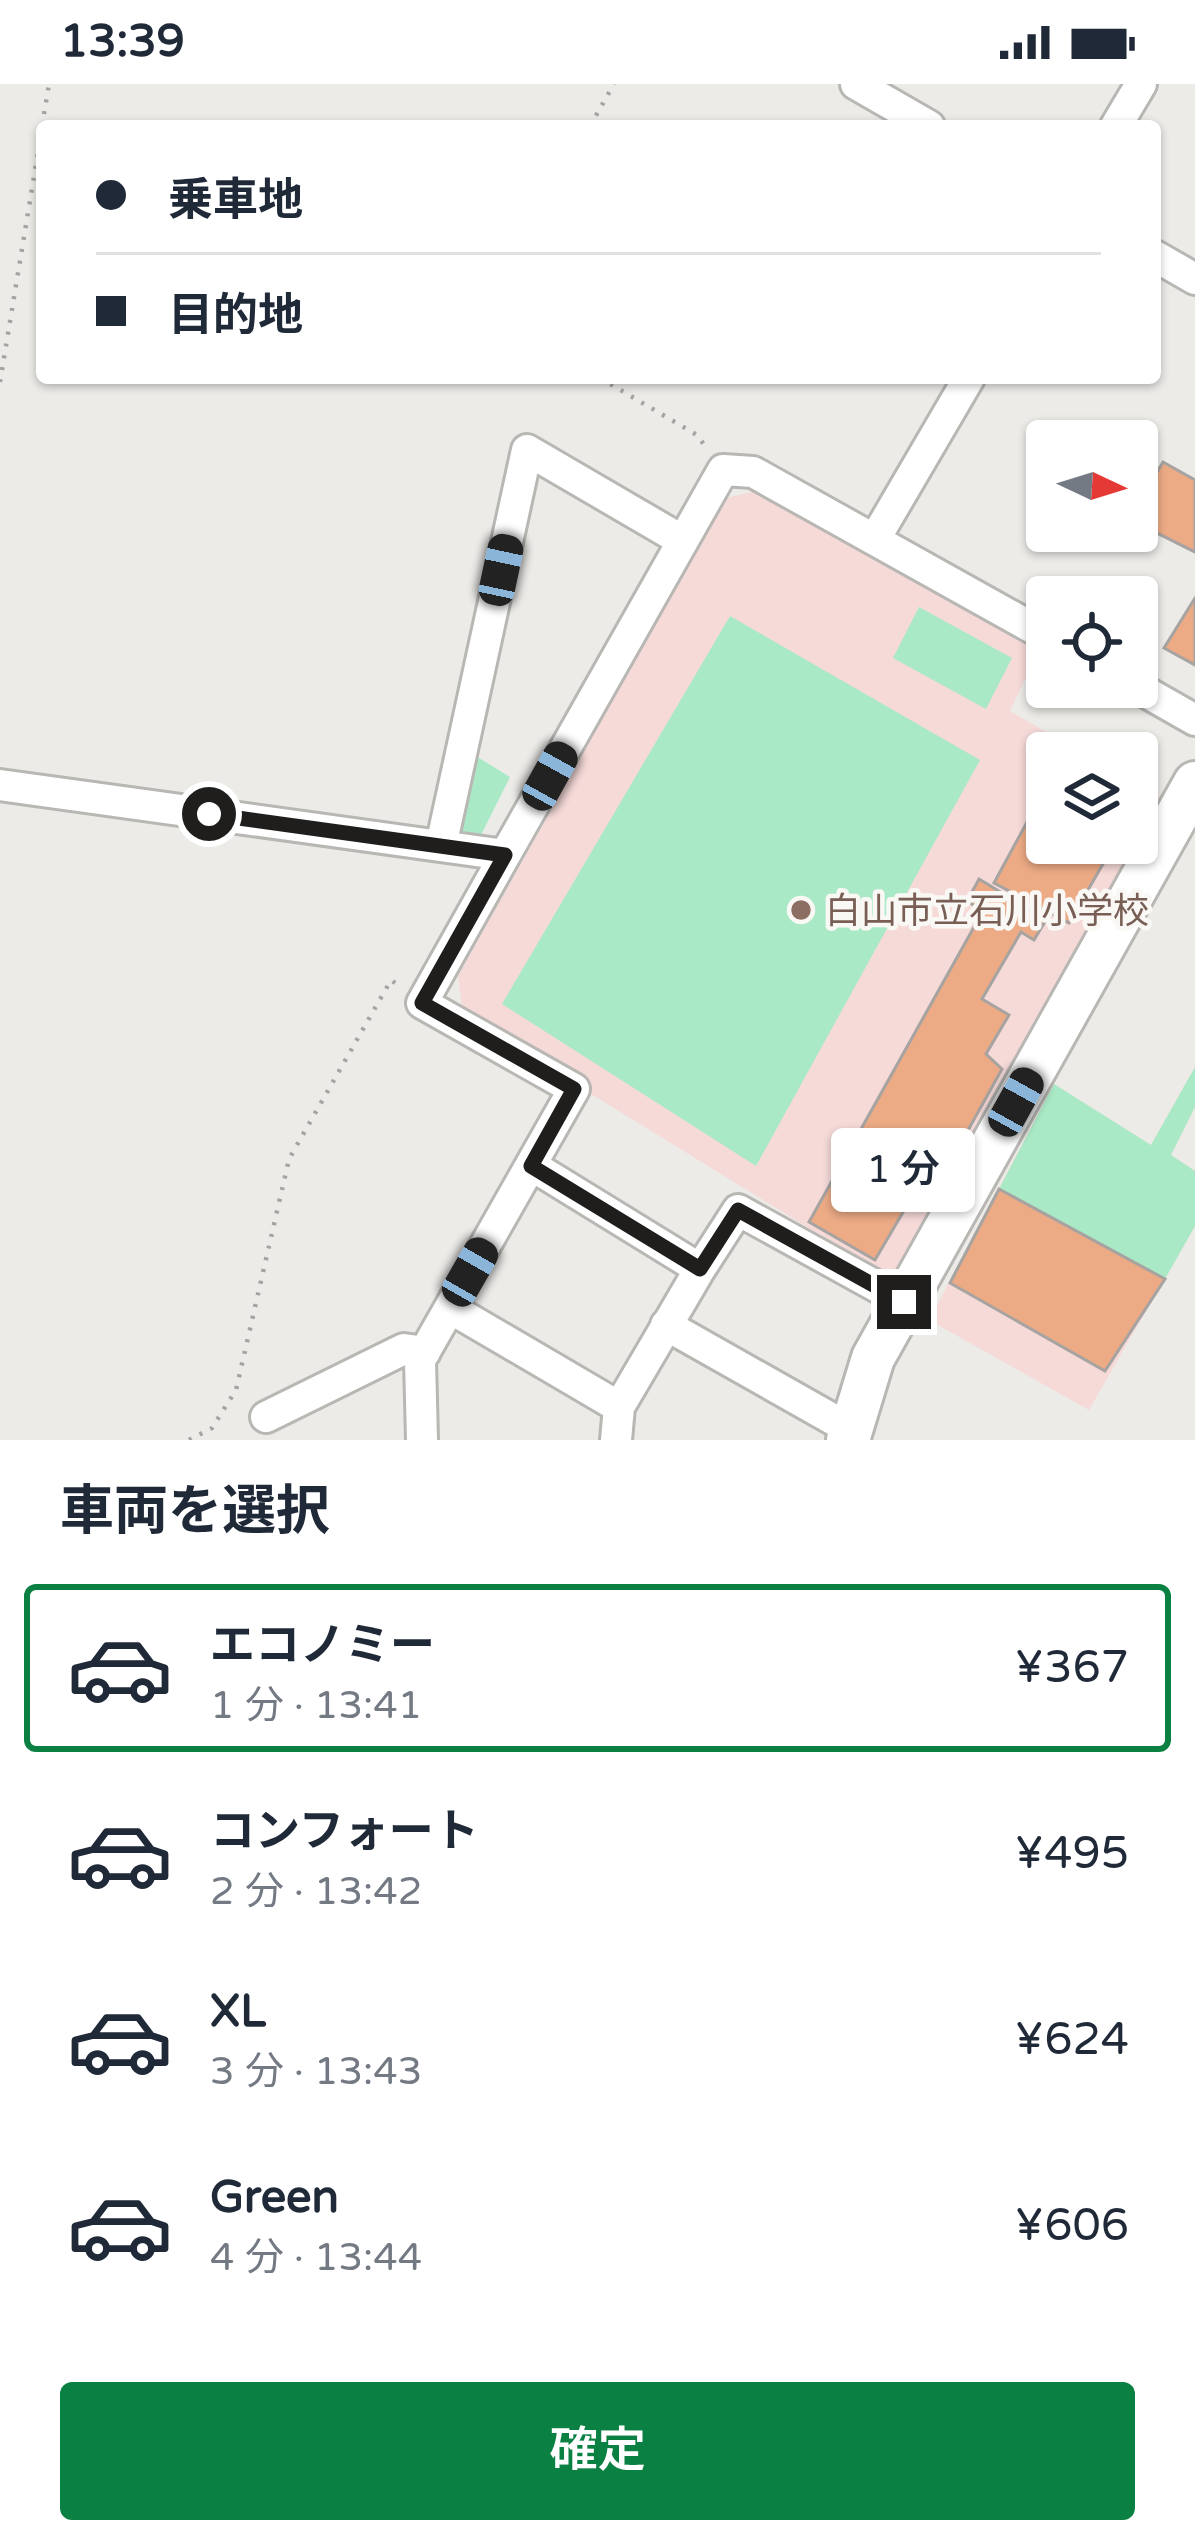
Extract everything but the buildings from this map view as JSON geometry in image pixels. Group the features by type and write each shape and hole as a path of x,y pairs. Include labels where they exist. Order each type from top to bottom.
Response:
{"street":[{"path":"856,84 919,120"},
{"path":"1120,120 1141,84"},
{"path":"1161,259 1195,279"},
{"path":"876,537 965,384"},
{"path":"441,846 527,450 683,541"},
{"path":"422,1440 420,1360 574,1089 422,1003 723,470 753,472 1026,624"},
{"path":"1158,699 1195,720"},
{"path":"667,1325 849,1435 873,1358 1195,784"},
{"path":"0,785 505,855"},
{"path":"531,1166 700,1269"},
{"path":"616,1440 619,1407 738,1210 904,1302"},
{"path":"450,1308 619,1407"},
{"path":"266,1417 404,1348 425,1352"}],"path":[{"path":"43,120 49,84"},
{"path":"593,120 614,84"},
{"path":"0,379 36,163"},
{"path":"610,384 697,435 723,470"},
{"path":"189,1440 212,1428 236,1390 289,1159 391,980 422,1003"}],"shaded area":[{"name":"白山市立石川小学校","path":"761,490 1026,645 1026,677 1010,711 1046,732 1026,732 1026,864 1132,864 898,1283 463,1015 458,976 726,498"},
{"name":"白山市立石川小学校","path":"1158,796 1167,801 1158,817"},
{"path":"1195,1067 1195,1107 1171,1155 1195,1171 1195,1226 1089,1410 929,1320 1054,1084 1151,1145"}],"green space":[{"path":"919,607 1012,658 986,709 893,658"},
{"path":"730,616 980,760 756,1166 502,1004"},
{"path":"471,753 510,777 477,843 452,837"},
{"path":"1195,1067 1195,1107 1171,1155 1195,1171 1195,1226 1165,1279 999,1189 1054,1084 1151,1145"}],"place":[{"name":"白山市立石川小学校","path":"801,910"}],"route":[{"path":"209,814 505,855 422,1003 574,1089 531,1166 700,1269 738,1210 904,1302"}]}
